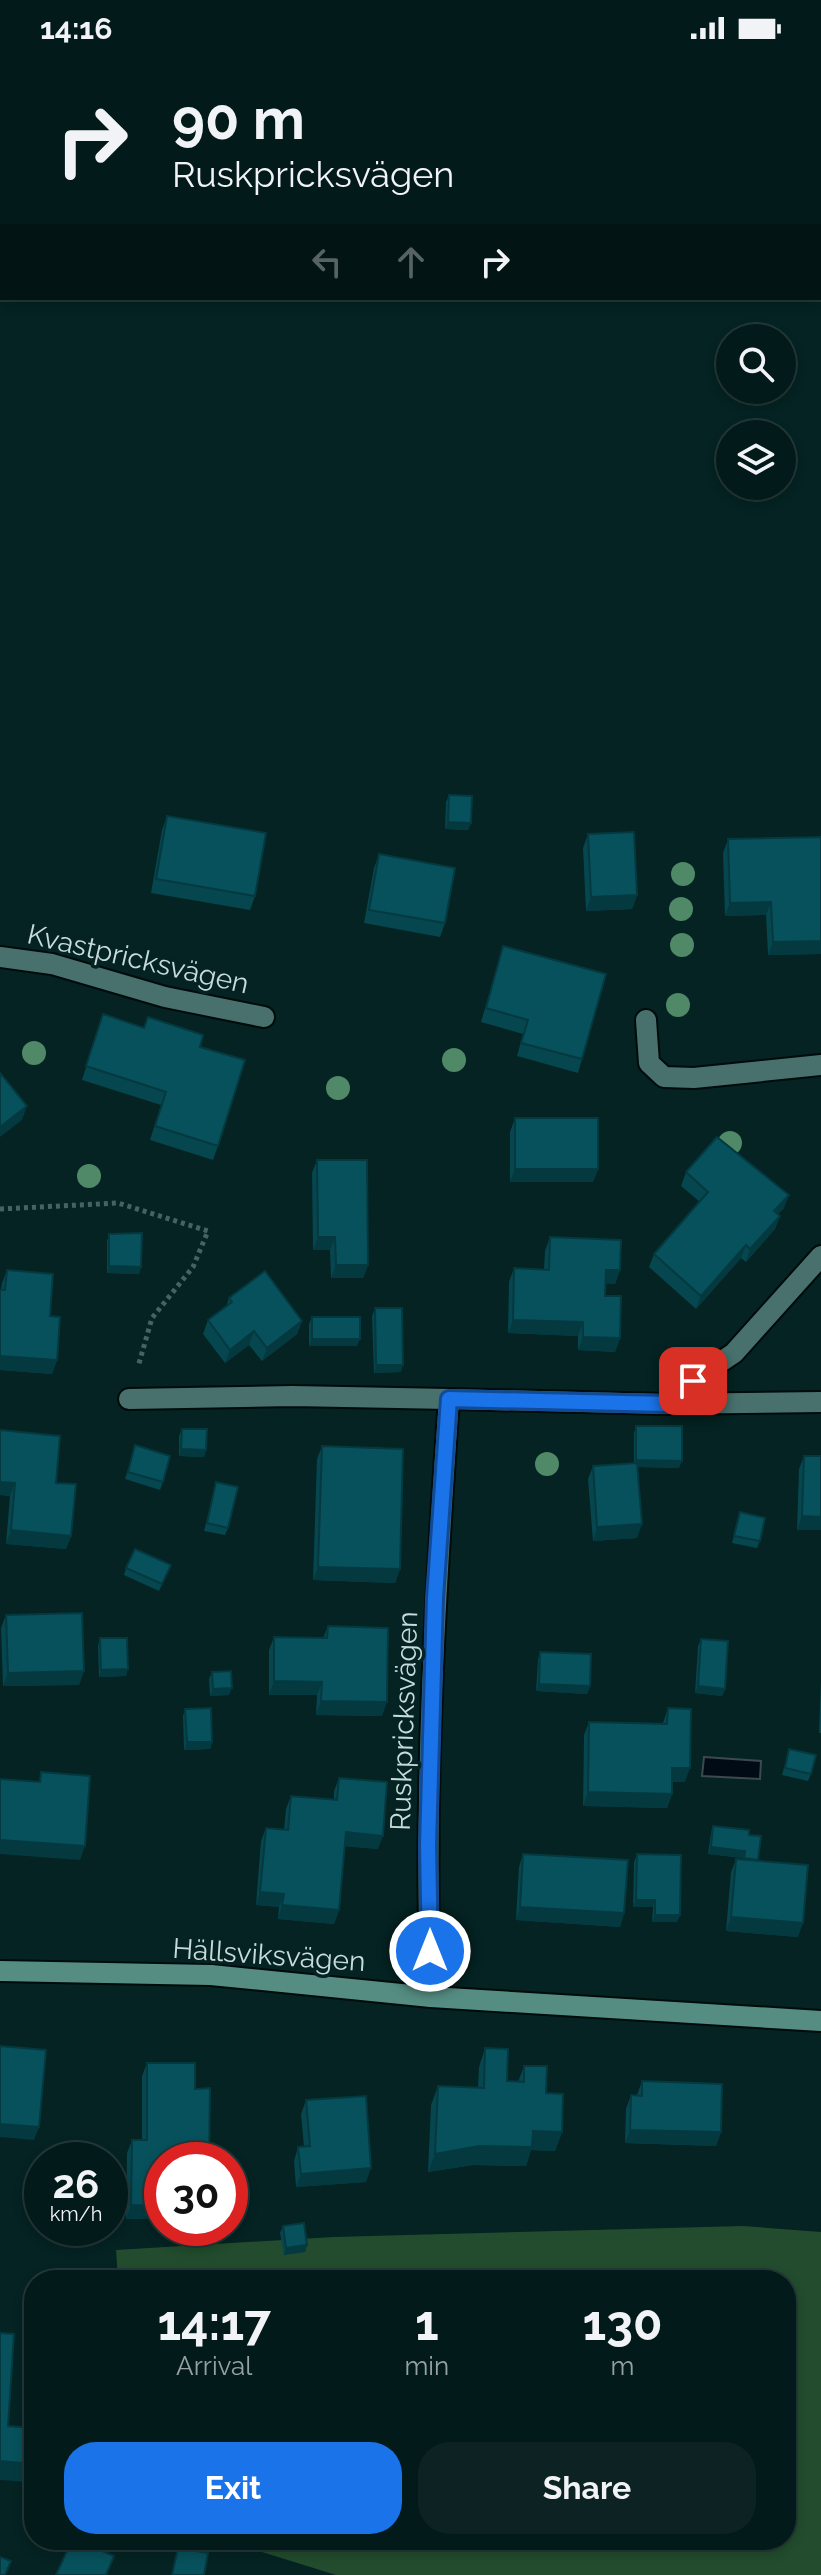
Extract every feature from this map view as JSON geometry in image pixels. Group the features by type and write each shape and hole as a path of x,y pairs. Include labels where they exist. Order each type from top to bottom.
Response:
{"street":[{"name":"Kvastpricksvägen","path":"0,957 52,964 165,997 264,1017"},
{"path":"646,1020 649,1063 664,1077 694,1078 821,1065"},
{"path":"666,1404 672,1395 734,1353 821,1256"},
{"path":"129,1399 292,1396 666,1404 821,1402"},
{"name":"Ruskpricksvägen","path":"431,1997 428,1845 435,1598 449,1399"},
{"name":"Hällsviksvägen","path":"0,1971 211,1975 431,1997 821,2021"}],"path":[{"path":"0,1209 118,1203 208,1231 193,1267 152,1318 129,1399"}],"green space":[{"path":"743,2226 821,2232 821,2575 336,2575 255,2550 796,2550 796,2270 117,2270 116,2250 248,2246 248,2242"}],"shaded area":[{"path":"704,1757 761,1761 760,1779 702,1776"}],"building":[{"path":"449,795 472,796 471,823 448,822"},
{"path":"167,816 266,833 255,896 156,879"},
{"path":"634,832 637,895 591,897 588,834"},
{"path":"821,837 821,941 773,942 771,902 730,903 728,839"},
{"path":"379,854 455,868 445,923 369,910"},
{"path":"503,946 606,974 582,1059 521,1043 528,1020 486,1008"},
{"path":"103,1014 144,1028 148,1017 203,1035 200,1047 245,1060 218,1146 155,1126 166,1092 86,1066"},
{"path":"0,1073 27,1106 0,1127"},
{"path":"515,1118 598,1118 598,1169 515,1169"},
{"path":"717,1137 789,1195 774,1211 780,1216 750,1249 746,1245 701,1296 654,1254 708,1192 686,1172"},
{"path":"317,1160 367,1160 368,1265 336,1265 335,1237 318,1237"},
{"path":"142,1233 141,1267 109,1266 109,1234"},
{"path":"550,1237 621,1240 620,1270 606,1270 605,1296 621,1296 620,1338 583,1337 583,1322 513,1320 514,1268 549,1270"},
{"path":"7,1270 53,1274 50,1316 60,1317 57,1360 0,1356 0,1290 5,1290"},
{"path":"265,1271 302,1321 267,1348 254,1331 230,1350 208,1320 232,1302 229,1298"},
{"path":"375,1308 402,1308 403,1365 376,1365"},
{"path":"312,1317 360,1317 360,1339 312,1339"},
{"path":"636,1426 682,1426 682,1461 636,1460"},
{"path":"182,1429 207,1429 206,1450 181,1449"},
{"path":"0,1430 60,1436 56,1483 76,1484 71,1536 11,1530 15,1483 0,1482"},
{"path":"135,1445 170,1456 163,1482 128,1472"},
{"path":"322,1446 403,1449 400,1569 318,1567"},
{"path":"804,1456 821,1456 821,1517 802,1516"},
{"path":"637,1463 642,1524 597,1527 593,1466"},
{"path":"216,1482 238,1487 228,1528 207,1523"},
{"path":"740,1512 765,1518 760,1541 734,1536"},
{"path":"135,1549 171,1565 162,1584 126,1568"},
{"path":"82,1613 84,1671 8,1673 6,1615"},
{"path":"328,1626 388,1628 387,1702 321,1701 322,1682 274,1681 274,1637 327,1638"},
{"path":"100,1638 127,1638 128,1669 101,1670"},
{"path":"701,1639 728,1641 725,1689 698,1686"},
{"path":"540,1652 591,1654 590,1686 539,1684"},
{"path":"231,1671 232,1688 213,1689 212,1672"},
{"path":"211,1708 212,1742 187,1742 185,1709"},
{"path":"668,1708 691,1709 690,1768 672,1768 672,1794 588,1792 589,1722 667,1724"},
{"path":"789,1749 816,1755 811,1774 785,1768"},
{"path":"41,1772 90,1776 85,1846 0,1840 0,1779 40,1782"},
{"path":"339,1778 387,1782 383,1836 346,1832 339,1910 282,1905 284,1894 260,1892 266,1828 288,1830 291,1796 337,1800"},
{"path":"713,1826 749,1830 749,1835 761,1836 758,1860 744,1858 745,1851 711,1847"},
{"path":"523,1854 628,1860 624,1913 520,1907"},
{"path":"637,1854 681,1855 680,1915 655,1915 655,1900 636,1900"},
{"path":"736,1859 808,1865 803,1923 731,1917"},
{"path":"0,2046 46,2050 39,2127 0,2124"},
{"path":"485,2048 508,2049 507,2081 524,2082 524,2066 547,2066 546,2093 563,2094 562,2132 533,2131 532,2147 479,2146 435,2154 438,2086 484,2088"},
{"path":"147,2063 195,2063 195,2089 210,2088 209,2142 144,2142 144,2205 131,2205 132,2140 147,2140"},
{"path":"642,2081 722,2084 721,2132 630,2130 631,2095 642,2096"},
{"path":"366,2096 371,2168 301,2174 298,2147 310,2146 306,2100"},
{"path":"304,2223 307,2245 286,2248 283,2226"},
{"path":"0,2333 14,2334 8,2426 24,2427 24,2463 0,2461"},
{"path":"67,2550 100,2550 114,2556 106,2575 56,2575"},
{"path":"178,2550 208,2553 204,2575 172,2575"},
{"path":"0,2557 11,2561 5,2575 0,2575"}],"route":[{"path":"430,1951 428,1845 435,1598 449,1399 666,1404 672,1395 693,1381"}]}
